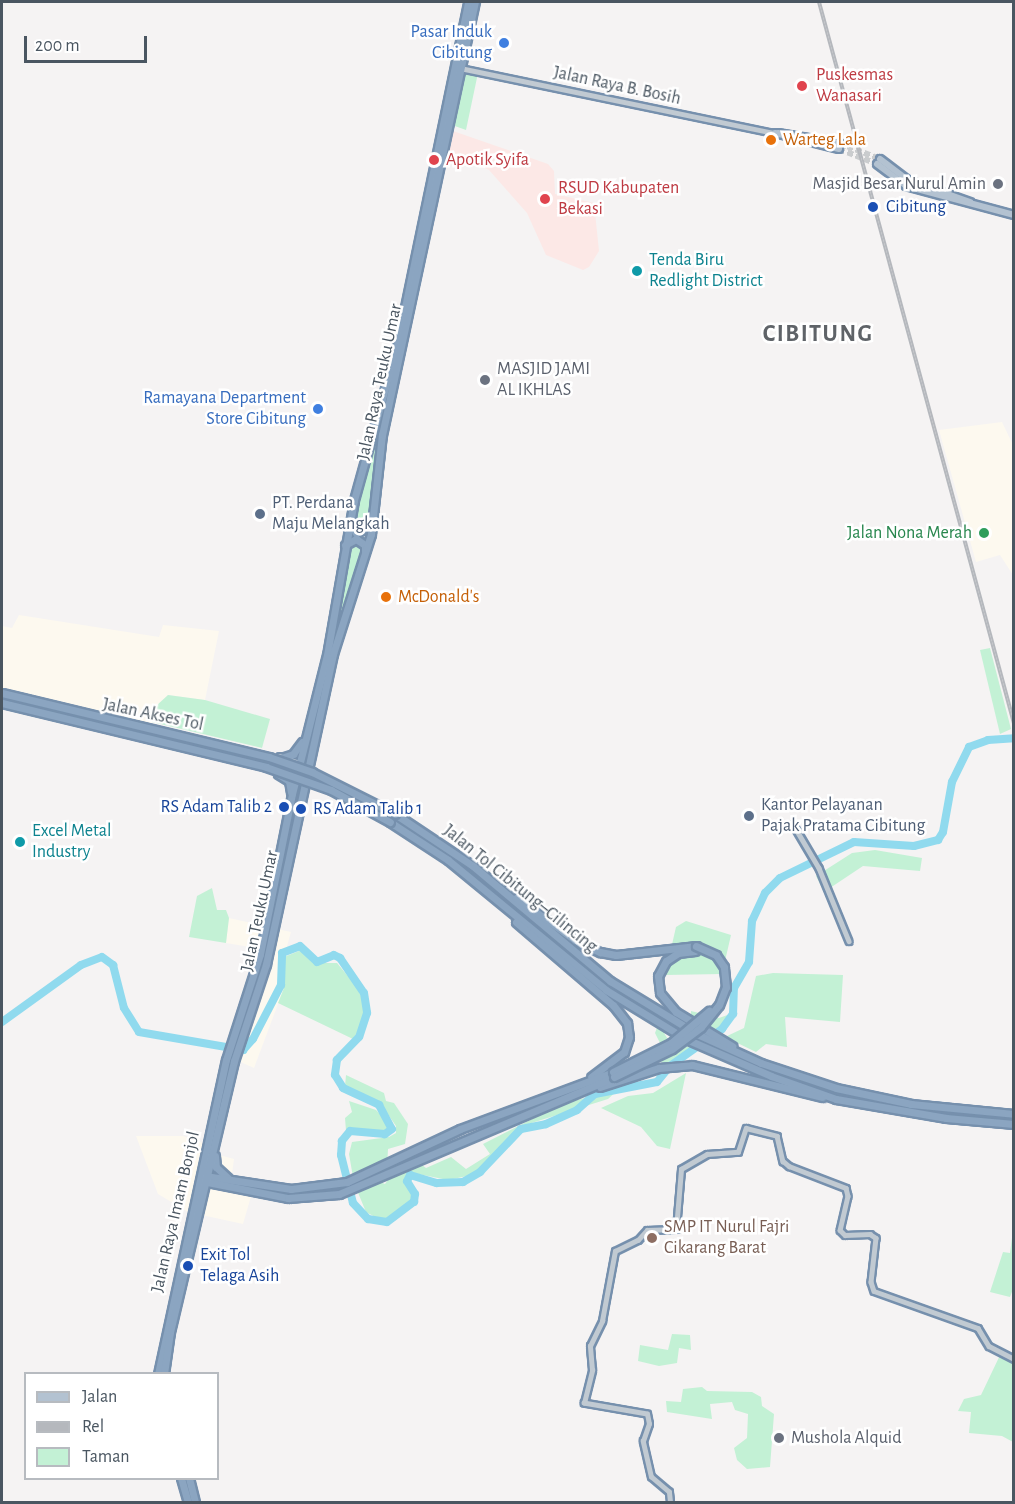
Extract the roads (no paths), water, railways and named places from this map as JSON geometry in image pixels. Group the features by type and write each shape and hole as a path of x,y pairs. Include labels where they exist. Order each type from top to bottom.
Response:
{"highway":[{"name":"Jalan Raya Teuku Umar","path":"299,764 327,655 350,521 382,410 442,149 468,2"},
{"name":"Jalan Raya Teuku Umar","path":"442,149 463,70 475,2"},
{"name":"Jalan Raya Teuku Umar","path":"308,769 333,654 365,552 382,435 426,220"},
{"path":"350,521 356,533 370,526"},
{"path":"345,545 351,539 361,541 365,552"},
{"name":"Jalan Tol Cibitung–Cilincing","path":"2,694 269,757 312,772 395,814 473,866 610,981 699,1032"},
{"name":"Jalan Tol Cibitung–Cilincing","path":"2,702 266,766 331,790 390,822 474,880 582,972 651,1020 731,1059 836,1099 968,1120 1014,1124"},
{"path":"281,758 293,754 306,735"},
{"name":"Jalan Teuku Umar","path":"230,1060 266,964 292,794 299,764"},
{"path":"296,780 308,769"},
{"name":"Jalan Teuku Umar","path":"277,886 308,769"},
{"path":"273,772 289,781 292,794"},
{"path":"203,1178 296,1199 339,1194 615,1077 680,1043 721,1002 727,982 723,964 712,952 695,949 616,956 600,952 575,940 473,866"},
{"path":"474,880 627,1023 629,1041 617,1060 562,1093"},
{"path":"695,949 668,959 660,970 658,986 668,1005 699,1032 760,1063 836,1088 969,1111 1014,1114"},
{"name":"Jalan Raya Imam Bonjol","path":"164,1372 198,1215 203,1178 216,1139 230,1060"},
{"name":"Jalan Raya Imam Bonjol","path":"158,1372 230,1060"},
{"path":"198,1215 211,1190 234,1186 300,1190 334,1185 364,1176 460,1129 562,1093 615,1077 677,1065 726,1071 807,1095 836,1099"},
{"path":"216,1139 216,1167 234,1186"},
{"path":"181,1480 188,1503"},
{"path":"189,1480 195,1503"}],"main road":[{"path":"775,133 797,133 839,146"},
{"path":"878,161 906,186 1014,215"},
{"name":"Jalan Akses Tol","path":"2,694 299,764"},
{"name":"Jalan Akses Tol","path":"2,702 233,756 296,780"}],"street":[{"path":"458,63 463,70"},
{"name":"Jalan Raya B. Bosih","path":"463,70 775,133"},
{"path":"793,824 817,865 849,941"},
{"path":"670,1503 668,1490 651,1476 643,1442 647,1414 585,1403 591,1370 591,1346 602,1321 615,1251 638,1240 647,1230 676,1229 681,1169 706,1154 738,1152 746,1128 777,1136 783,1161 789,1166 848,1190 840,1230 845,1235 870,1234 876,1238 871,1282 874,1291 978,1328 992,1349 1014,1359"}],"waterway":[{"path":"2,1022 81,965 102,957 113,965 124,1008 139,1032 243,1050 253,1039 281,985 282,953 300,946 317,962 334,955 340,958 364,993 367,1013 359,1037 337,1060 335,1075 343,1088 379,1105 392,1129 385,1134 350,1131 342,1141 341,1155 353,1203 368,1219 387,1222 414,1202 415,1194 407,1181 410,1175 437,1183 463,1182 480,1172 521,1129 546,1124 577,1110 595,1094 657,1082 670,1066 722,1029 733,1014 734,988 749,962 752,921 765,893 780,878 854,842 914,846 938,840 943,832 952,782 969,747 988,740 1014,738"}],"tunnel":[{"path":"839,143 880,159"},
{"path":"839,149 877,164"}],"railway":[{"path":"819,2 1014,723"}],"place":[{"name":"Pasar Induk Cibitung","path":"504,43"},
{"name":"Puskesmas Wanasari","path":"802,86"},
{"name":"Warteg Lala","path":"771,140"},
{"name":"Apotik Syifa","path":"434,160"},
{"name":"Masjid Besar Nurul Amin","path":"998,184"},
{"name":"RSUD Kabupaten Bekasi","path":"545,199"},
{"name":"Cibitung","path":"873,207"},
{"name":"Tenda Biru Redlight District","path":"637,271"},
{"name":"MASJID JAMI AL IKHLAS","path":"485,380"},
{"name":"Ramayana Department Store Cibitung","path":"318,409"},
{"name":"PT. Perdana Maju Melangkah","path":"260,514"},
{"name":"Jalan Nona Merah","path":"984,533"},
{"name":"McDonald's","path":"386,597"},
{"name":"RS Adam Talib 2","path":"284,807"},
{"name":"RS Adam Talib 1","path":"301,809"},
{"name":"Kantor Pelayanan Pajak Pratama Cibitung","path":"749,816"},
{"name":"Excel Metal Industry","path":"20,842"},
{"name":"SMP IT Nurul Fajri Cikarang Barat","path":"652,1238"},
{"name":"Exit Tol Telaga Asih","path":"188,1266"},
{"name":"Mushola Alquid","path":"779,1438"}],"district":[{"name":"CIBITUNG","path":"818,335"}]}
